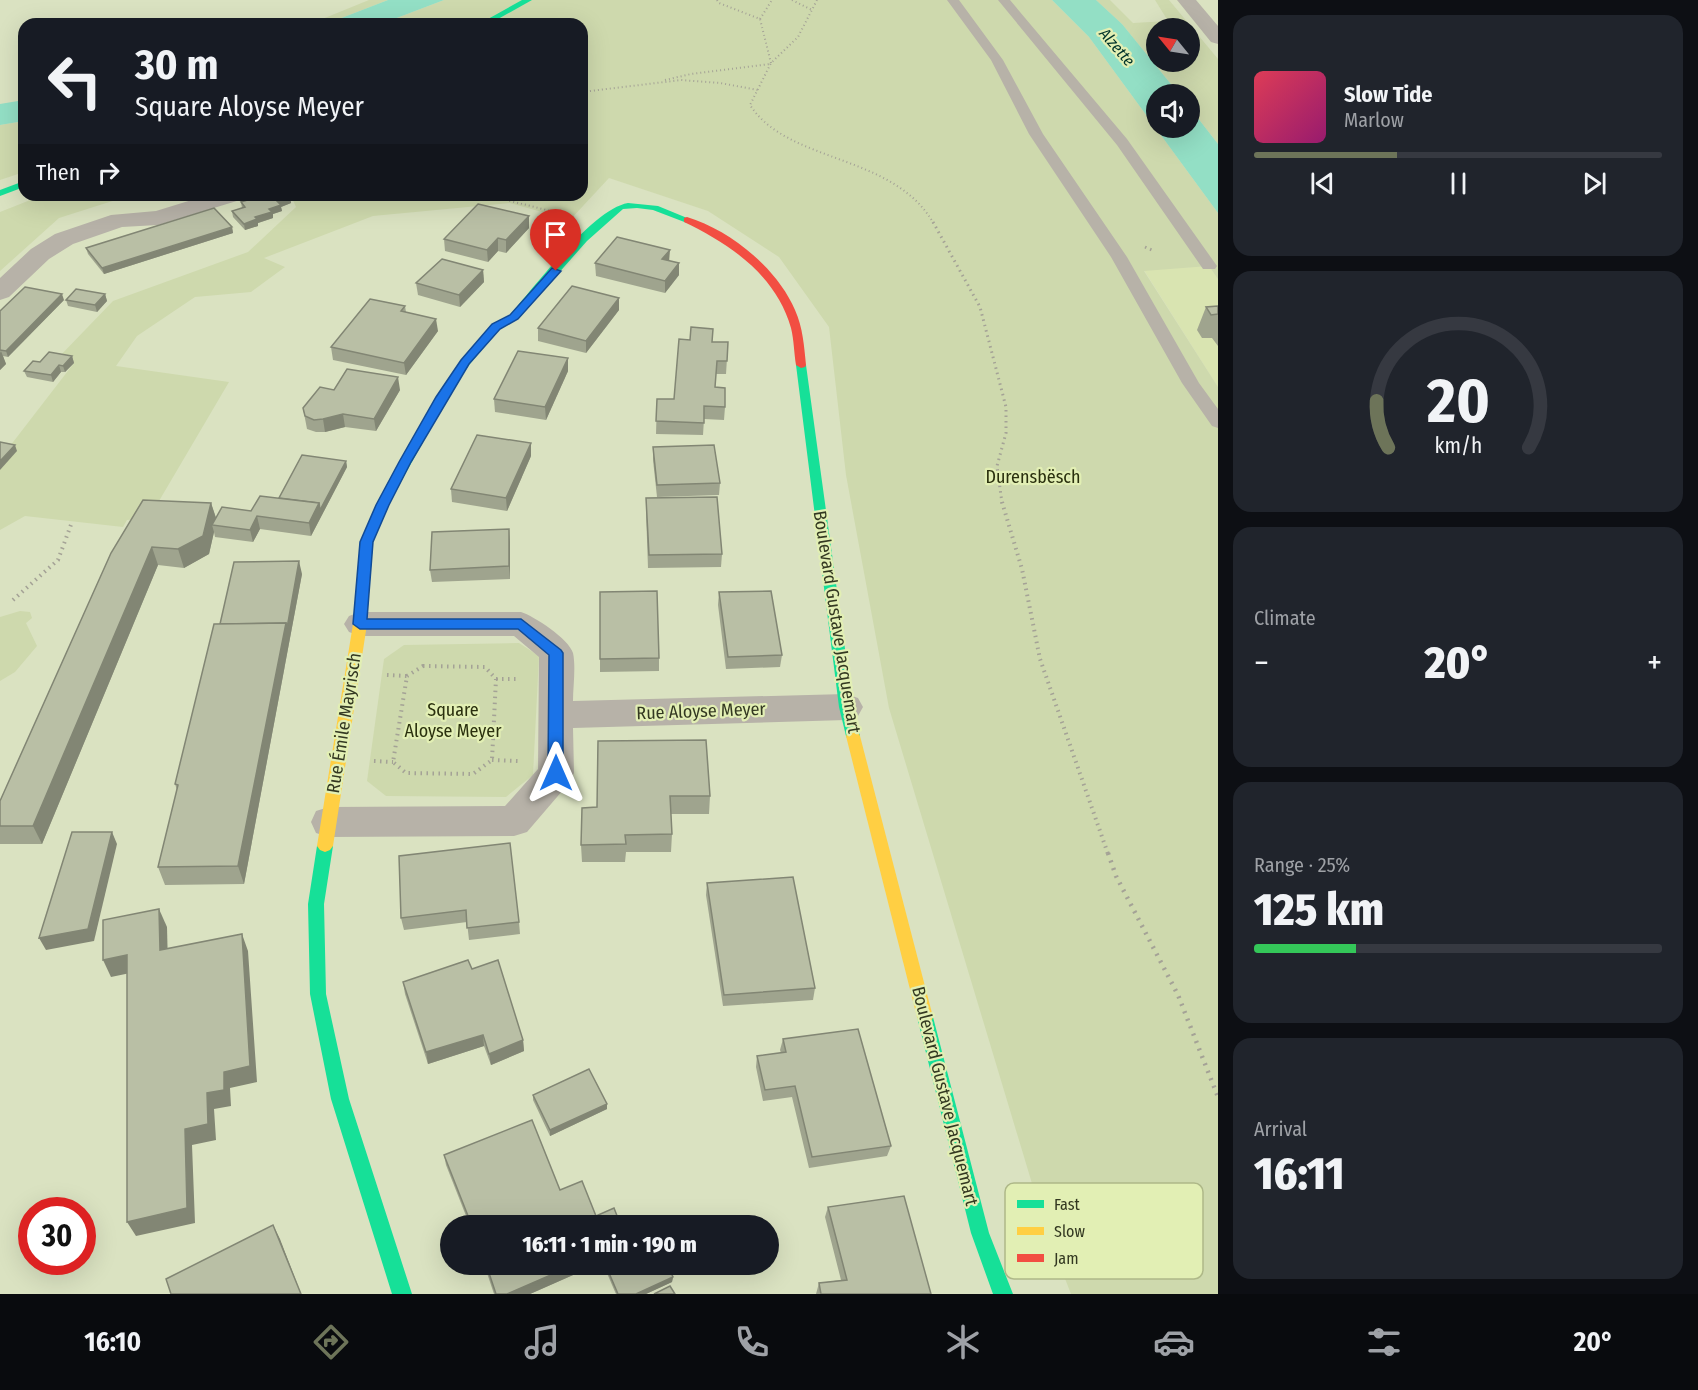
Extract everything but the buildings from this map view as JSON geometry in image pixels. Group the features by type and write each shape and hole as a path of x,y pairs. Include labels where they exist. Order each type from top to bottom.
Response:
{"street":[{"path":"494,18 528,0"},
{"path":"1186,0 1217,35"},
{"path":"0,187 18,185"},
{"path":"0,193 18,186"},
{"path":"0,292 40,254 64,239 119,220 158,218 213,201"},
{"name":"Rue Émile Mayrisch","path":"402,1294 340,1099 318,994 316,904 360,624 367,542 382,505 442,397 465,363 496,326 514,317 598,224 612,212 632,205"},
{"name":"Boulevard Gustave Jacquemart","path":"632,205 648,206 682,217 754,262 782,295 796,327 846,707 980,1233 1003,1294"},
{"path":"329,822 514,821 556,773 556,653 521,624 360,624"},
{"name":"Rue Aloyse Meyer","path":"556,715 846,707"}],"lane":[{"path":"953,0 997,60 1036,134 1119,257 1191,383 1218,422"},
{"path":"1004,0 1122,142 1209,266"}],"path":[{"path":"717,0 719,3 760,19"},
{"path":"771,63 760,19 772,0"},
{"path":"792,0 812,10"},
{"path":"818,0 798,38 771,63 750,105 759,119 775,132 879,174 925,208 980,307 1006,408 1006,433 997,466 1004,510 1022,569 1040,659 1116,876 1178,995 1218,1096"},
{"path":"588,92 771,63"},
{"path":"659,82 715,82 758,90"},
{"path":"509,201 598,224"},
{"path":"13,600 58,560 72,522"},
{"path":"423,666 485,667 496,679 492,760 473,774 406,773 393,762 407,676 423,666"}],"shaded area":[{"path":"1209,266 1218,279 1218,387 1144,270"}],"green space":[{"path":"369,0 388,0 342,18 325,18"},
{"name":"Durensbësch","path":"444,0 1052,0 1089,37 1146,115 1146,138 1163,138 1218,213 1218,279 1209,266 1144,271 1218,387 1218,1294 1071,1294 1065,1279 1203,1279 1203,1183 1032,1183 889,708 846,475 829,327 779,257 708,211 609,178 588,201 588,18 397,18"},
{"path":"1096,0 1110,0 1133,23 1146,22 1146,53 1122,24"},
{"path":"1155,0 1169,0 1184,18 1166,18"},
{"path":"1200,37 1218,59 1218,144 1200,121 1200,84 1171,84 1161,72 1200,72"},
{"path":"18,122 18,174 0,180 0,125"},
{"path":"28,201 112,201 59,218 0,271 0,212"},
{"name":"Durensbësch","path":"293,201 588,201 570,220 510,203 373,216 264,258 285,267 251,292 195,297 137,336 116,366 229,382 149,518 127,520 123,527 25,516 0,530 0,459 74,363 58,358 113,301 248,252 296,207"},
{"path":"20,611 30,612 32,618 26,623 37,646 15,672 0,681 0,617"},
{"name":"Square Aloyse Meyer","path":"519,643 539,656 533,775 506,797 386,796 367,781 384,659 404,645"}],"water":[{"path":"388,0 444,0 397,18 342,18"},
{"name":"Alzette","path":"1052,0 1096,0 1122,24 1146,53 1146,72 1161,72 1171,84 1146,84 1146,115 1089,37"},
{"path":"18,101 18,122 0,125 0,104"},
{"name":"Alzette","path":"1200,121 1218,144 1218,213 1163,138 1200,138"}],"traffic: fast":[{"path":"494,18 528,0"},
{"path":"0,193 18,186"},
{"path":"365,568 367,542 382,505 442,397 465,363 496,326 514,317 583,239 611,212 620,207 646,206 687,220"},
{"path":"801,365 846,707 853,736"},
{"path":"325,846 316,904 318,994 340,1099 402,1294"},
{"path":"925,1017 980,1233 1003,1294"}],"traffic: slow":[{"path":"325,846 360,624 365,568"},
{"path":"853,736 925,1017"}],"traffic: jam":[{"path":"687,220 738,249 768,276 789,309 796,328 801,365"}],"route":[{"path":"556,271 514,317 496,326 465,363 442,397 405,462 382,505 367,542 360,624 521,624 556,653 556,773"}]}
